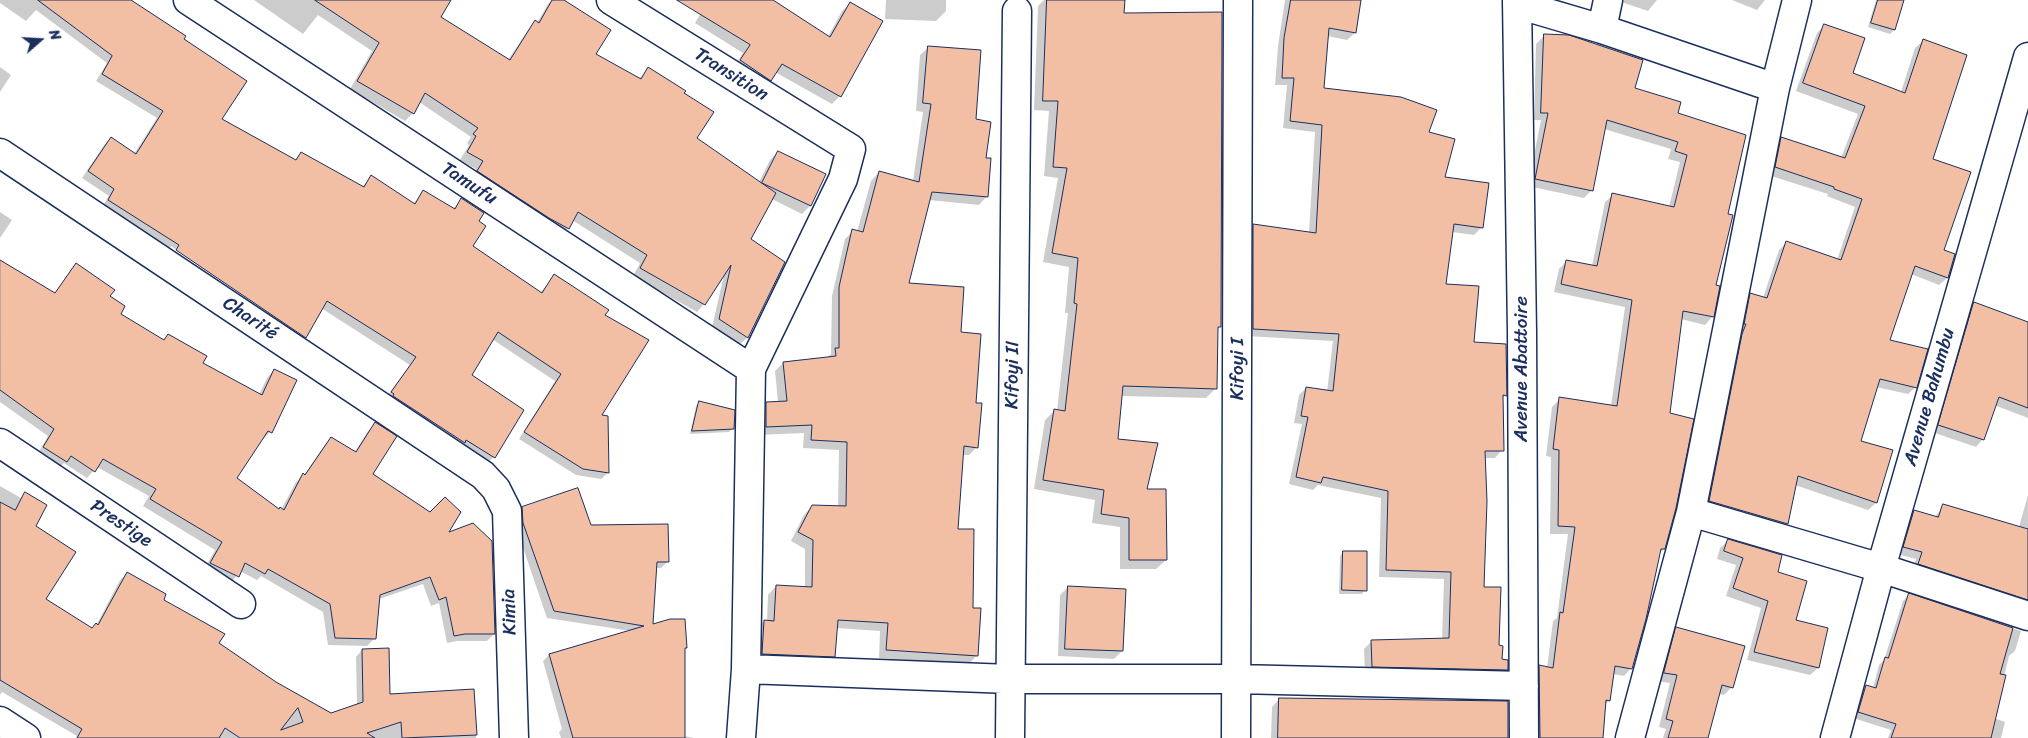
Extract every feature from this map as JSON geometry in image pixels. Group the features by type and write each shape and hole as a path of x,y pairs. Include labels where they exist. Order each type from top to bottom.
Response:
{"street":[{"name":"Tamufu","path":"188,0 751,369"},
{"name":"Transition","path":"611,0 850,149 843,179 751,369"},
{"name":"Kifoyi I","path":"1236,738 1238,0"},
{"path":"1602,29 1608,0"},
{"path":"1630,738 1691,512 1775,88 1797,0"},
{"path":"1517,2 1775,88"},
{"name":"Avenue Abattoire","path":"1517,2 1522,342 1524,738"},
{"name":"Kifoyi II","path":"1010,738 1018,11"},
{"name":"Avenue Bahumbu","path":"1835,738 1881,568 2028,57"},
{"name":"Charité","path":"0,152 483,475 496,488"},
{"path":"741,738 746,669 751,369"},
{"name":"Prestige","path":"0,443 241,604"},
{"name":"Kimia","path":"496,488 507,512 514,738"},
{"path":"1691,512 1881,568 2028,616"},
{"path":"746,669 1010,679 1237,679 1524,686"},
{"path":"0,721 26,738"}],"building":[{"path":"38,0 131,0 186,36 184,39 247,81 222,119 296,160 301,152 364,187 371,175 415,204 423,190 455,209 461,198 484,213 479,221 486,226 473,246 542,293 554,274 609,310 605,315 649,340 602,415 608,416 609,473 583,469 524,432 561,374 498,332 472,375 524,410 495,458 466,440 465,443 393,396 394,394 391,392 416,357 327,301 306,338 176,250 179,245 108,200 114,189 88,171 111,137 136,154 163,111 102,74 112,56"},
{"path":"315,0 451,0 441,17 510,60 535,20 539,23 552,0 564,0 611,30 596,54 641,79 648,67 686,91 684,93 714,112 697,138 776,193 751,239 785,262 748,338 719,319 731,265 705,305 640,268 647,255 578,212 569,229 549,218 477,171 483,161 467,152 476,136 473,134 478,128 425,93 414,114 357,81 379,43"},
{"path":"677,0 773,0 830,37 850,2 883,21 841,97 782,64 771,81 740,60 750,45"},
{"path":"1047,0 1125,0 1124,13 1222,12 1221,327 1218,327 1217,389 1123,386 1118,439 1158,443 1147,489 1166,489 1167,560 1129,560 1129,518 1101,514 1104,490 1043,480 1054,409 1065,411 1077,304 1074,303 1078,258 1052,253 1067,168 1053,167 1058,101 1043,101"},
{"path":"1291,0 1361,0 1356,33 1329,28 1324,88 1401,97 1437,110 1429,132 1455,139 1445,177 1489,183 1483,228 1454,224 1446,284 1479,286 1474,342 1506,344 1507,396 1503,395 1504,451 1485,451 1487,501 1484,587 1501,587 1499,645 1503,646 1502,659 1508,660 1508,670 1372,667 1371,640 1449,638 1451,572 1386,570 1388,491 1323,477 1321,483 1296,477 1308,417 1301,416 1306,387 1333,391 1339,334 1253,329 1253,224 1316,233 1322,125 1290,121 1294,78 1282,78 1284,38"},
{"path":"1878,0 1904,0 1895,30 1871,23"},
{"path":"1824,24 1865,38 1853,73 1905,93 1923,39 1967,55 1933,159 1971,172 1944,250 1955,254 1948,278 1915,266 1890,340 1928,349 1917,388 1880,379 1861,441 1893,450 1877,503 1798,476 1788,524 1709,501 1742,334 1746,324 1744,324 1750,293 1767,298 1786,241 1841,260 1862,199 1834,189 1834,187 1775,167 1781,137 1845,158 1865,106 1803,83"},
{"path":"1544,34 1569,35 1643,60 1635,88 1681,102 1678,113 1746,135 1728,214 1733,215 1716,285 1720,286 1714,317 1683,311 1670,413 1694,419 1676,508 1665,549 1661,549 1646,619 1632,669 1615,666 1610,701 1606,700 1603,738 1540,738 1539,665 1553,668 1560,612 1563,613 1575,527 1558,526 1559,450 1553,449 1559,397 1617,406 1632,300 1561,284 1566,260 1597,266 1612,193 1674,207 1687,155 1675,151 1678,142 1607,120 1593,191 1535,179 1548,113 1541,113"},
{"path":"928,46 981,50 976,119 991,122 986,158 991,158 988,197 932,192 909,283 964,287 961,332 981,334 976,403 982,403 978,448 964,446 958,529 974,529 973,608 981,608 978,656 886,650 888,623 838,620 835,657 762,654 764,620 774,621 776,585 812,587 813,540 798,532 812,505 846,506 847,442 811,440 812,425 766,427 766,402 787,401 783,362 836,356 835,348 839,348 839,287 852,229 863,232 879,171 919,182 931,104 923,103"},
{"path":"778,151 826,174 811,206 762,183"},
{"path":"0,260 55,293 76,263 115,290 110,296 125,306 121,314 164,340 168,334 207,356 203,363 262,395 274,369 297,380 272,433 268,431 237,478 279,509 280,507 284,510 303,473 305,475 331,437 356,452 375,422 397,436 373,474 430,512 445,497 461,512 449,532 473,523 492,541 495,634 454,636 446,597 439,600 430,577 380,595 376,639 335,638 330,604 268,569 265,574 245,563 239,577 210,563 222,542 150,499 156,489 103,459 95,472 71,456 67,462 43,447 54,429 0,390"},
{"path":"1974,302 2028,322 2028,408 1999,397 1984,440 1938,425"},
{"path":"699,401 735,410 734,429 692,431"},
{"path":"578,488 591,525 668,524 669,562 657,562 653,624 670,619 685,619 687,648 685,648 685,738 573,738 549,654 644,626 554,611 523,523 522,507"},
{"path":"25,492 47,505 36,526 76,552 46,599 92,628 96,623 98,625 127,572 166,594 164,600 225,634 219,643 276,682 331,713 363,702 362,649 389,648 390,694 474,689 477,735 402,738 401,722 367,733 375,738 240,738 225,728 219,738 77,738 82,729 0,680 0,502 15,510","holes":["298,708 303,722 281,730"]},
{"path":"1943,504 2028,529 2028,600 1918,564 1922,552 1903,547 1914,510 1938,517"},
{"path":"1728,539 1782,555 1778,572 1807,581 1796,620 1828,628 1819,668 1754,652 1768,601 1733,588 1743,558 1724,551"},
{"path":"1343,551 1367,551 1367,591 1342,590"},
{"path":"1068,586 1126,589 1123,651 1065,649"},
{"path":"1909,593 2013,628 2000,674 2006,675 1991,738 1891,738 1896,724 1858,712 1866,685 1876,688 1885,657 1888,658"},
{"path":"1676,627 1745,646 1733,688 1722,685 1708,738 1668,738 1673,721 1666,719 1677,675 1664,673"},
{"path":"1279,698 1508,701 1508,738 1278,738"}]}
